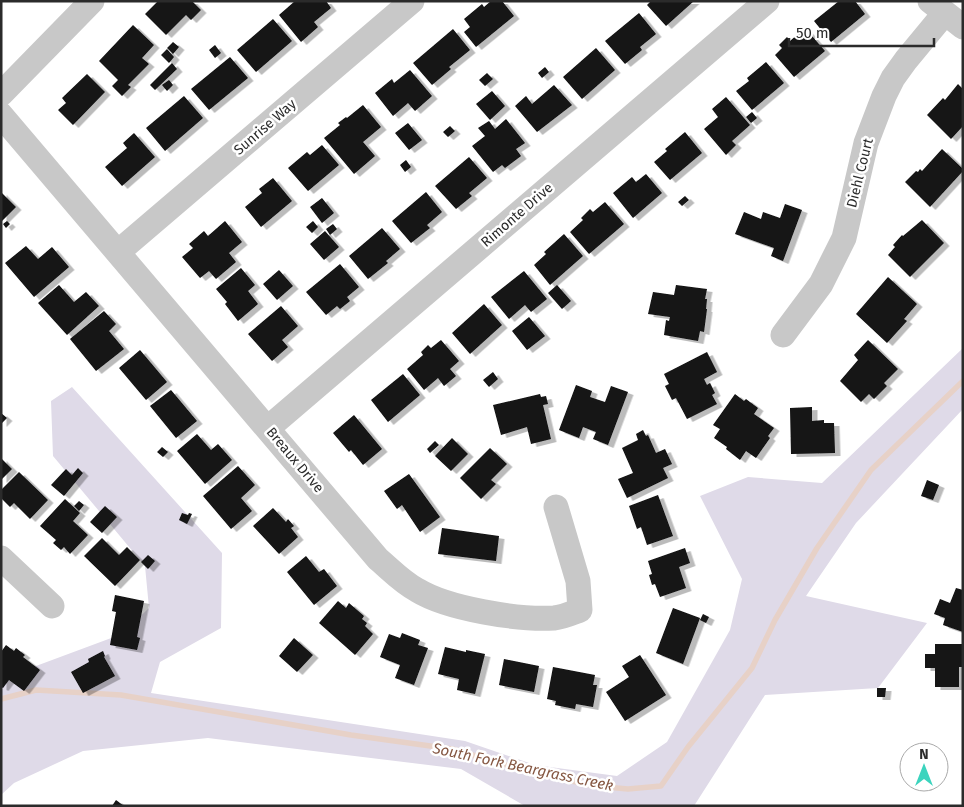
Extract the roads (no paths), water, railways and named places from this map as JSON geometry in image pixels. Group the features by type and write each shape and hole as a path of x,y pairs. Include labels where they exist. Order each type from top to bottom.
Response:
{"street":[{"path":"1,94 92,1"},
{"name":"Sunrise Way","path":"118,252 412,1"},
{"name":"Rimonte Drive","path":"268,428 766,1"},
{"name":"Diehl Court","path":"783,335 821,284 844,238 866,144 884,96 906,60 946,14"},
{"name":"Breaux Drive","path":"1,115 378,559 404,582 419,592 450,604 526,618 557,618 580,610 578,581 556,507"},
{"path":"1,558 52,606"}],"waterway":[{"name":"South Fork Beargrass Creek","path":"1,699 36,690 121,695 351,735 452,749 526,771 595,786 628,789 661,786 688,747 752,668 775,620 817,548 871,470 963,381"}]}
